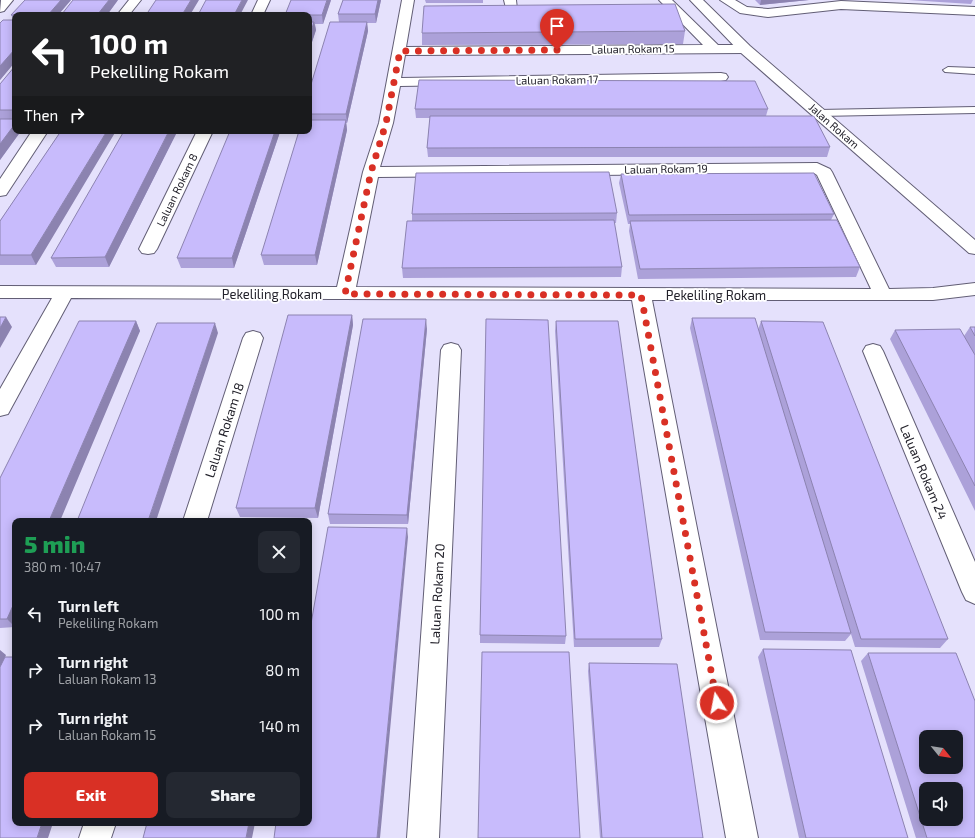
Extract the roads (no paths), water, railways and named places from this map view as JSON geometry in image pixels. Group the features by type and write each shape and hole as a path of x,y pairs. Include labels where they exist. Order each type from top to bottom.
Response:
{"street":[{"path":"0,8 7,0"},
{"path":"125,12 134,0"},
{"path":"258,12 264,0"},
{"name":"Jalan Rokam","path":"696,0 745,49 975,249"},
{"path":"726,0 734,6 744,10 768,13 841,5 975,11"},
{"path":"496,9 510,4 526,9"},
{"path":"345,294 371,172 386,123 393,82 412,5"},
{"path":"665,5 713,48"},
{"name":"Laluan Rokam 15","path":"400,51 745,49"},
{"name":"Laluan Rokam 17","path":"393,82 721,77"},
{"path":"0,191 38,134"},
{"name":"Laluan Rokam 8","path":"148,249 205,134"},
{"name":"Laluan Rokam 19","path":"371,172 817,168 824,172 883,295"},
{"name":"Pekeliling Rokam","path":"0,292 883,295 933,294 975,289"},
{"path":"0,408 64,292"},
{"path":"641,295 742,838"},
{"name":"Laluan Rokam 18","path":"196,518 253,338"},
{"name":"Laluan Rokam 20","path":"423,838 451,350"},
{"name":"Laluan Rokam 24","path":"873,351 975,592"},
{"path":"95,838 99,826"}],"lane":[{"path":"948,70 975,71"},
{"path":"819,113 975,110"}]}
